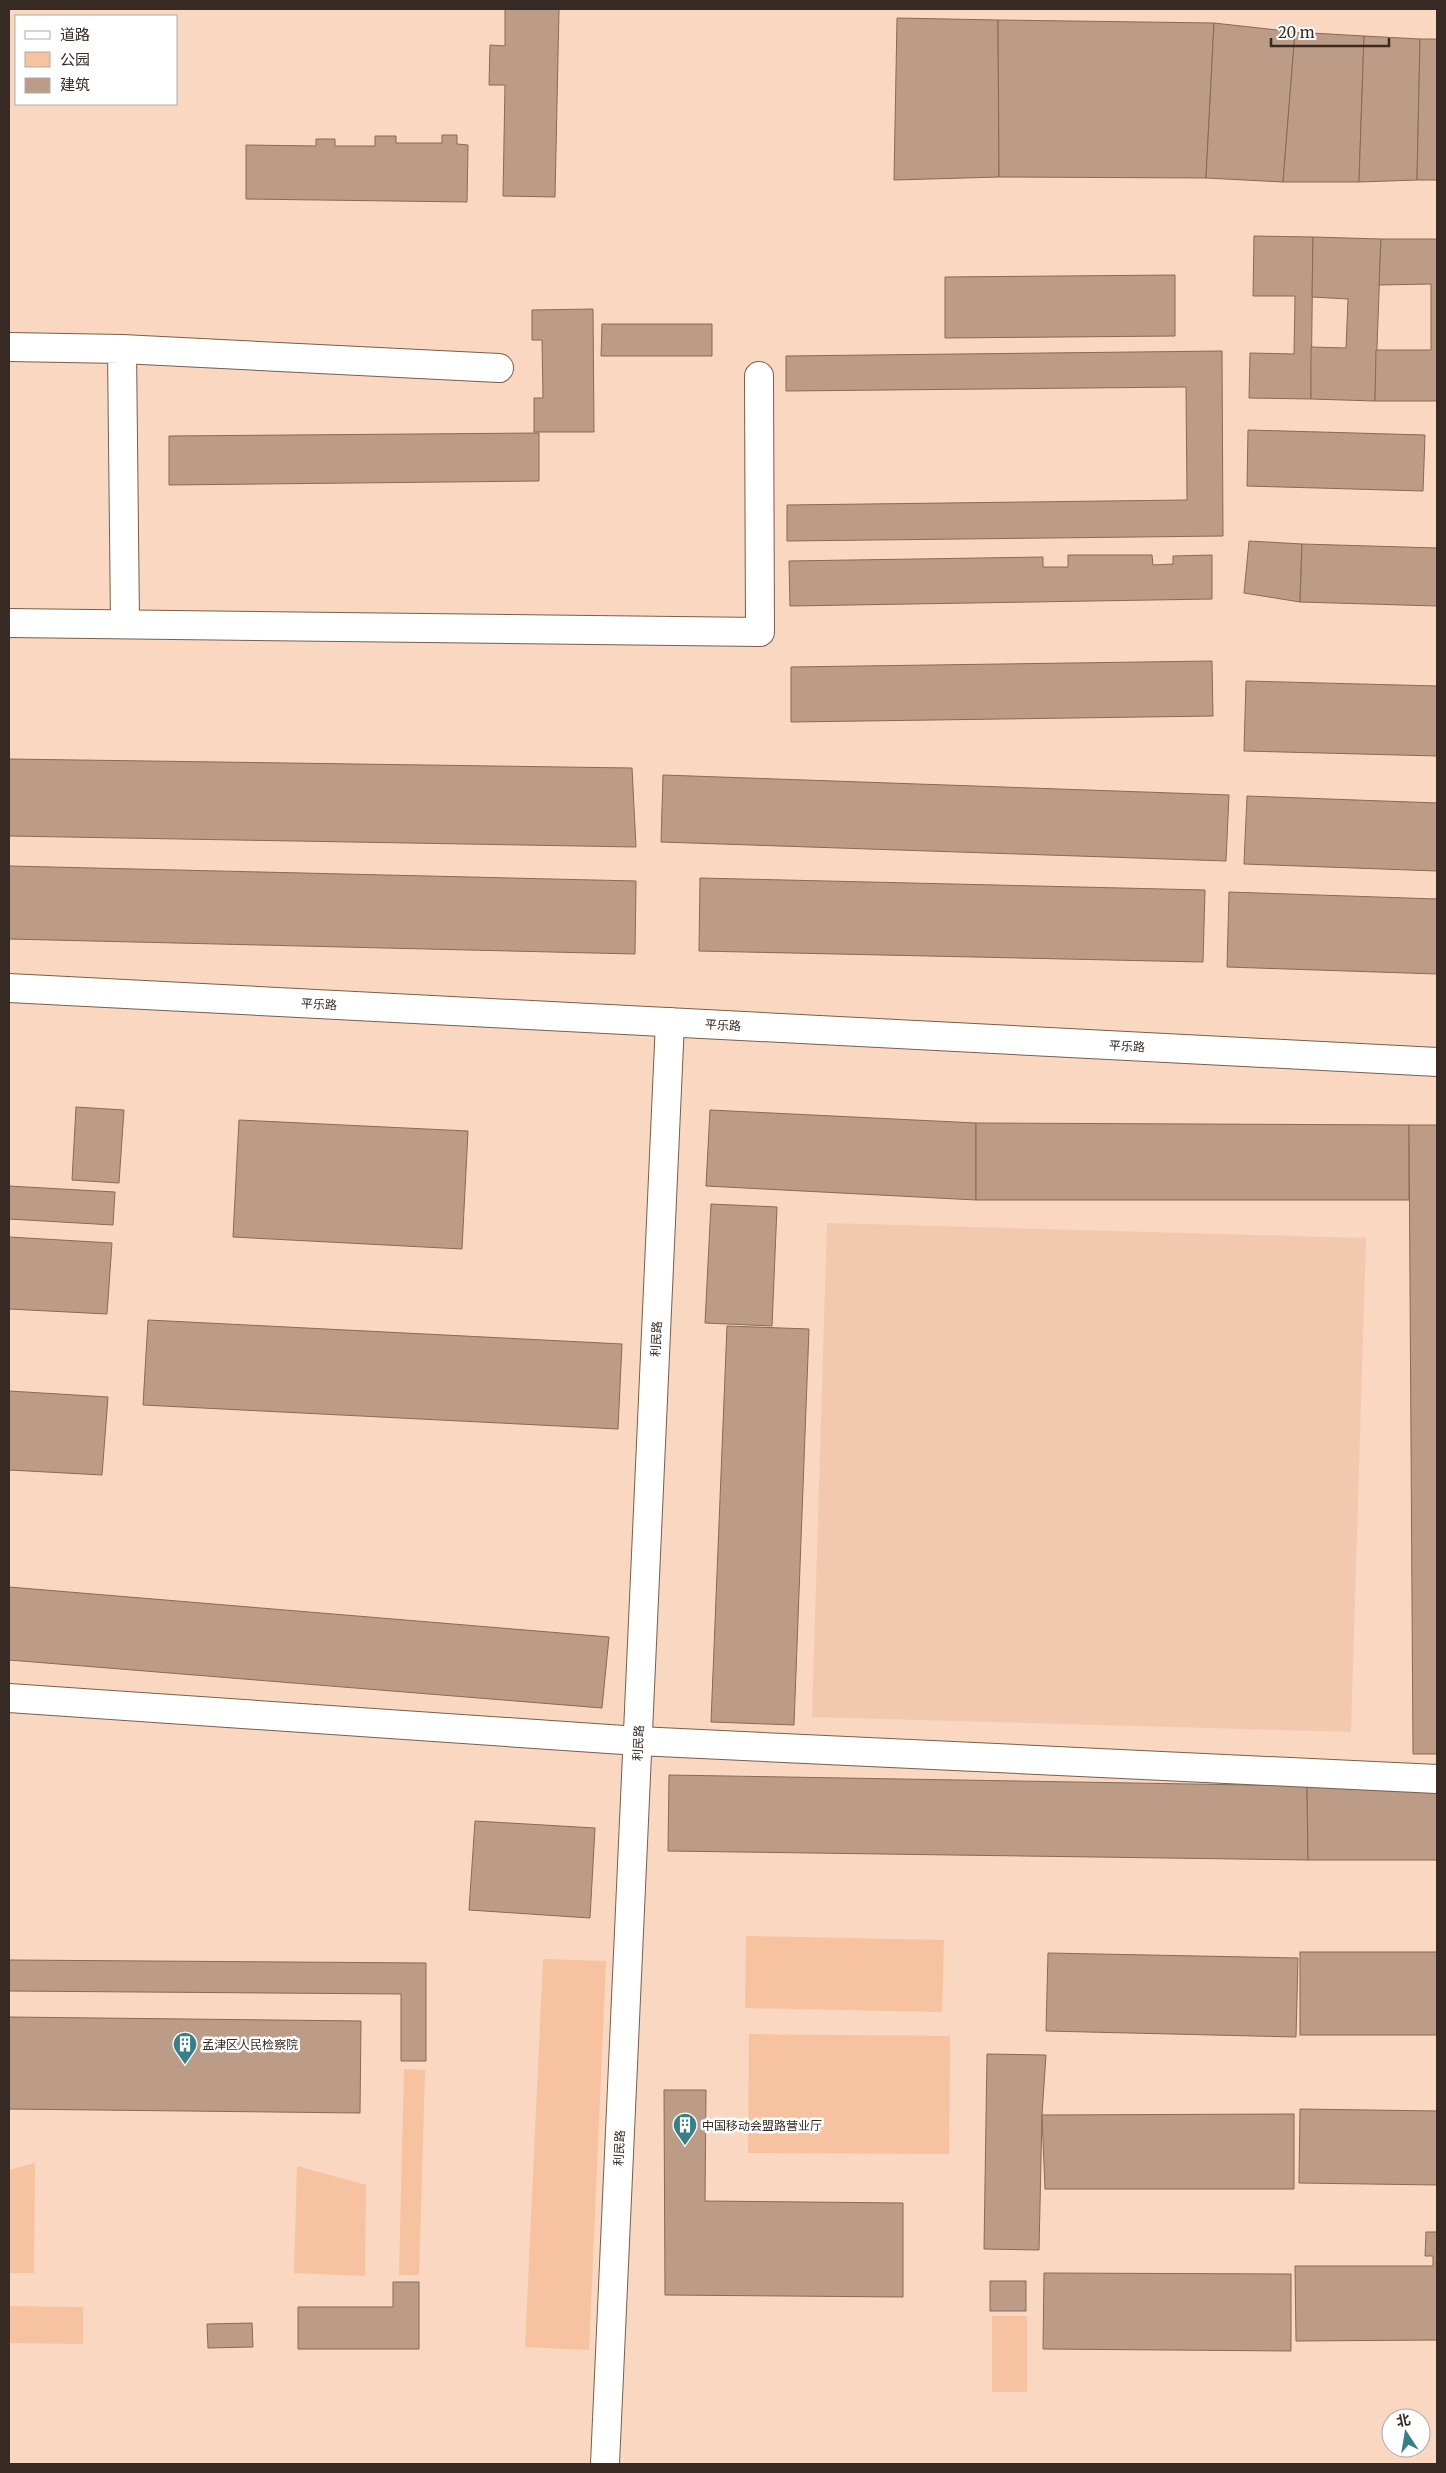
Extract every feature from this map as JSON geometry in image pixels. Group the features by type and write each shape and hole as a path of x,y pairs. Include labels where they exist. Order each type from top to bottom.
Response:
{"street":[{"path":"9,347 122,349 499,368"},
{"path":"122,349 125,623"},
{"path":"9,623 760,632 759,376"},
{"name":"平乐路","path":"9,988 1437,1062"},
{"name":"利民路","path":"605,2464 670,1022"},
{"path":"9,1698 638,1741 1437,1779"}],"shaded area":[{"path":"827,1223 1366,1238 1351,1732 812,1717"}],"green space":[{"path":"746,1936 944,1940 942,2012 745,2008"},
{"path":"543,1959 606,1961 589,2350 525,2347"},
{"path":"749,2034 950,2036 949,2154 748,2153"},
{"path":"404,2069 425,2070 419,2275 399,2275"},
{"path":"35,2163 34,2273 9,2273 9,2170"},
{"path":"297,2166 366,2185 365,2276 294,2273"},
{"path":"9,2306 83,2307 83,2344 9,2343"},
{"path":"992,2316 1027,2316 1027,2392 992,2392"}],"building":[{"path":"505,9 559,9 555,197 503,196 505,85 489,85 490,45 505,46"},
{"path":"897,18 998,20 999,177 894,180"},
{"path":"998,20 1214,23 1206,178 999,177"},
{"path":"1214,23 1295,32 1283,182 1206,178"},
{"path":"1295,32 1364,36 1359,182 1283,182"},
{"path":"1364,36 1420,39 1417,180 1359,182"},
{"path":"1420,39 1437,39 1437,180 1417,180"},
{"path":"442,135 457,135 457,144 468,145 467,202 246,199 246,145 316,146 316,139 335,139 335,146 375,146 375,136 396,136 396,143 442,143"},
{"path":"1254,236 1313,237 1311,399 1249,398 1250,353 1294,354 1295,296 1253,296"},
{"path":"1313,237 1381,239 1375,401 1311,399 1311,347 1346,348 1348,299 1312,297"},
{"path":"1381,239 1437,239 1437,401 1375,401 1376,350 1431,350 1431,284 1379,285"},
{"path":"1175,275 1175,336 945,338 945,277"},
{"path":"593,309 594,432 534,432 534,398 543,398 542,340 532,340 532,310"},
{"path":"602,324 712,324 712,356 601,356"},
{"path":"1222,351 1223,536 787,541 787,505 1187,500 1186,387 786,391 786,356"},
{"path":"1248,430 1425,435 1423,491 1247,486"},
{"path":"539,433 539,481 169,485 169,436"},
{"path":"1249,541 1302,544 1300,602 1244,593"},
{"path":"1302,544 1437,548 1437,606 1300,602"},
{"path":"1068,555 1152,555 1153,565 1173,564 1173,556 1212,555 1212,599 790,606 789,561 1043,557 1043,567 1068,567"},
{"path":"1212,661 1213,716 791,722 791,667"},
{"path":"1246,681 1437,686 1437,756 1244,751"},
{"path":"9,759 632,768 636,847 9,836"},
{"path":"663,775 1229,795 1226,861 661,842"},
{"path":"1247,796 1437,803 1437,871 1244,864"},
{"path":"9,866 636,881 635,954 9,939"},
{"path":"700,878 1205,890 1203,962 699,951"},
{"path":"1229,892 1437,899 1437,974 1227,967"},
{"path":"76,1107 124,1110 119,1183 72,1180"},
{"path":"710,1110 976,1123 976,1200 706,1186"},
{"path":"239,1120 468,1131 462,1249 233,1237"},
{"path":"976,1123 1409,1125 1409,1200 976,1200"},
{"path":"1409,1125 1437,1125 1437,1754 1413,1754"},
{"path":"9,1186 115,1192 113,1225 9,1219"},
{"path":"711,1204 777,1207 772,1326 705,1323"},
{"path":"9,1237 112,1243 107,1314 9,1309"},
{"path":"148,1320 622,1344 618,1429 143,1405"},
{"path":"727,1326 809,1329 794,1725 711,1722"},
{"path":"9,1391 108,1397 102,1475 9,1470"},
{"path":"9,1587 609,1637 602,1708 9,1660"},
{"path":"669,1775 1307,1786 1308,1860 668,1851"},
{"path":"1437,1785 1437,1860 1308,1860 1307,1786"},
{"path":"475,1821 595,1828 590,1918 469,1910"},
{"path":"1300,1952 1437,1952 1437,2035 1300,2035"},
{"path":"1048,1953 1298,1958 1296,2037 1046,2031"},
{"path":"9,1960 426,1963 426,2061 401,2061 401,1994 9,1991"},
{"name":"孟津区人民检察院","path":"9,2017 361,2021 360,2113 9,2109"},
{"path":"987,2054 1046,2055 1042,2115 1039,2250 984,2249"},
{"name":"中国移动会盟路营业厅","path":"664,2090 706,2090 705,2201 903,2203 903,2297 665,2295"},
{"path":"1300,2109 1437,2111 1437,2185 1299,2183"},
{"path":"1294,2114 1294,2189 1045,2189 1042,2115"},
{"path":"1426,2232 1437,2232 1437,2340 1296,2341 1295,2266 1433,2266 1433,2256 1425,2256"},
{"path":"1044,2273 1291,2274 1291,2351 1043,2349"},
{"path":"990,2281 1026,2281 1026,2311 990,2311"},
{"path":"393,2282 419,2282 419,2349 298,2349 298,2307 393,2307"},
{"path":"252,2323 253,2347 208,2348 207,2324"}],"place":[{"name":"孟津区人民检察院","path":"185,2065"},
{"name":"中国移动会盟路营业厅","path":"685,2146"}]}
